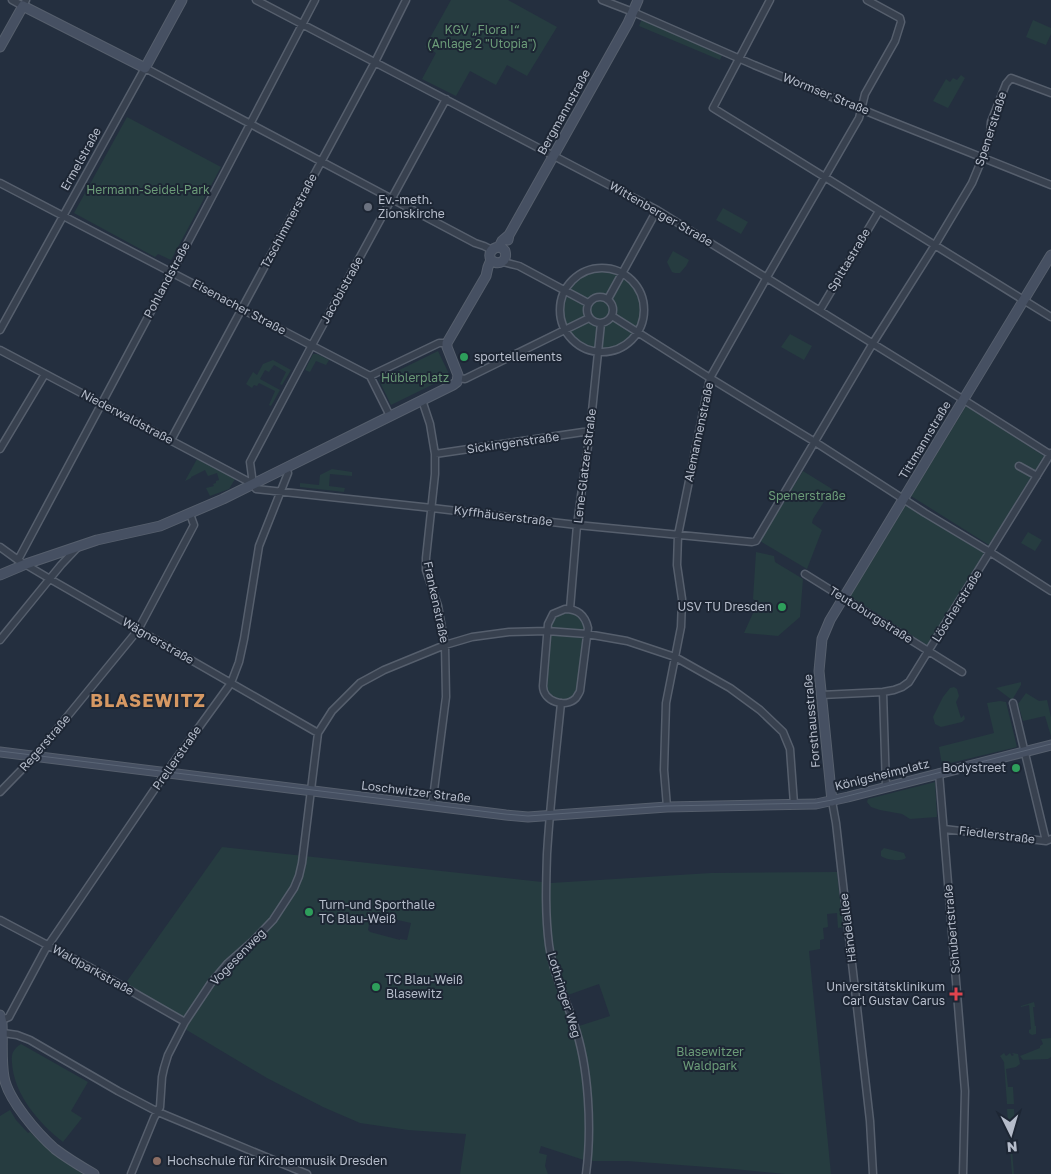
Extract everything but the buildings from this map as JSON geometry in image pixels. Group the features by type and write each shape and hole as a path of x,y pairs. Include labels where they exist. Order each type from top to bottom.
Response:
{"street":[{"path":"12,0 24,3 588,303"},
{"name":"Ermelstraße","path":"0,330 182,0"},
{"name":"Wittenberger Straße","path":"256,0 657,210 1051,454"},
{"name":"Pohlandstraße","path":"22,562 101,404 315,0"},
{"name":"Tzschimmerstraße","path":"171,440 375,62 406,0"},
{"name":"Wormser Straße","path":"602,0 982,159 1051,185"},
{"name":"Bergmannstraße","path":"447,343 486,276 488,268 507,244 509,235 638,0"},
{"path":"770,0 713,108 1051,317"},
{"name":"Alemannenstraße","path":"666,808 664,770 666,703 682,627 682,599 677,565 678,535 710,378 859,118 866,94 895,41 902,22 900,18 867,0"},
{"path":"0,47 24,3"},
{"name":"Spenerstraße","path":"756,541 873,343 972,183 990,136 991,122 1006,84 1011,78 1051,93"},
{"name":"Jacobistraße","path":"253,484 250,462 446,99"},
{"name":"Eisenacher Straße","path":"0,184 370,376"},
{"path":"608,299 657,210"},
{"name":"Spittastraße","path":"820,310 879,211"},
{"name":"Tittmannstraße","path":"822,639 830,620 843,598 1051,255"},
{"path":"608,268 622,272 637,286 644,301 644,316 638,333 628,344 613,351 598,352 581,347 564,330 560,303 564,290 577,276 593,269 608,268"},
{"path":"600,296 608,299 613,309 612,316 606,322 596,323 589,318 586,310 591,299 600,296"},
{"path":"612,316 1051,591"},
{"path":"458,378 464,379 469,377 589,318"},
{"name":"Lene-Glatzer-Straße","path":"570,609 577,525 590,431 601,323"},
{"path":"0,575 22,562 96,540 160,526 190,514 253,484 390,416 454,384 458,378 457,372 447,343 439,343 370,376 390,416"},
{"name":"Niederwaldstraße","path":"0,350 253,484"},
{"path":"0,449 45,374"},
{"name":"Frankenstraße","path":"422,400 430,424 435,454 435,474 426,570 438,606 445,646 446,697 432,806"},
{"name":"Sickingenstraße","path":"435,454 590,431"},
{"name":"Löscherstraße","path":"821,695 883,692 902,687 909,682 1051,454"},
{"path":"1019,466 1036,476"},
{"name":"Prellerstraße","path":"3,1023 45,950 166,773 231,683 239,662 244,639 259,546 288,473 285,468"},
{"name":"Kyffhäuserstraße","path":"253,484 256,489 280,492 577,525 748,542 756,541"},
{"name":"Regerstraße","path":"0,792 34,757 138,630 194,525 190,514"},
{"path":"0,640 78,546"},
{"name":"Wägnerstraße","path":"0,547 50,579 318,733"},
{"name":"Teutoburgstraße","path":"805,574 962,672"},
{"path":"570,609 582,614 587,622 587,634 580,690 577,697 572,701 561,703 550,699 543,691 547,631 553,614 560,610 570,609"},
{"path":"318,733 332,711 360,684 384,670 445,646 472,637 509,632 547,631 587,634 627,641 675,657 730,688 760,710 783,732 790,750 794,804"},
{"name":"Forsthausstraße","path":"822,639 819,671 832,801"},
{"path":"883,692 886,787"},
{"path":"550,815 561,703"},
{"path":"1013,703 1048,840"},
{"name":"Vogesenweg","path":"131,1174 160,1107 162,1077 168,1055 185,1022 211,983 228,963 273,920 294,888 302,863 318,733"},
{"name":"Königsheimplatz","path":"832,801 1051,745"},
{"name":"Loschwitzer Straße","path":"0,752 520,817 666,808 816,804 832,801"},
{"name":"Schubertstraße","path":"940,774 965,1091 963,1174"},
{"name":"Händelallee","path":"832,801 870,1121 873,1174"},
{"name":"Lothringer Weg","path":"550,815 546,922 554,971 575,1024 585,1075 588,1119 586,1174"},
{"name":"Fiedlerstraße","path":"944,829 1048,840"},
{"name":"Waldparkstraße","path":"0,920 89,967 185,1022"},
{"path":"3,1023 17,1034 158,1112 307,1174"},
{"path":"3,1023 4,1078 14,1100 26,1118 49,1143 62,1154 94,1174"}],"green space":[{"name":"KGV „Flora I“ (Anlage 2 \"Utopia\")","path":"451,0 508,0 557,27 527,76 507,65 496,85 470,71 456,96 422,79 436,53 425,47"},
{"path":"642,19 723,53 720,60 639,26"},
{"path":"1033,20 1051,28 1051,34 1046,45 1026,37"},
{"path":"961,75 965,78 948,108 933,101 946,79 950,82 953,78 957,80"},
{"name":"Hermann-Seidel-Park","path":"127,117 221,167 171,260 158,254 155,257 74,213"},
{"path":"723,208 748,222 741,234 716,220"},
{"path":"673,251 689,260 680,273 672,272 667,262"},
{"path":"602,270 618,273 631,282 640,295 643,311 640,327 631,340 618,349 602,352 586,349 573,340 564,327 561,311 564,295 573,282 586,273"},
{"path":"790,334 812,346 804,360 781,347"},
{"name":"Hüblerplatz","path":"438,351 450,376 391,405 379,380"},
{"path":"313,354 329,360 326,365 316,361 310,372 305,370"},
{"path":"273,360 291,370 282,385 280,384 286,372 274,365 269,372 265,370 260,379 280,390 271,406 269,405 275,391 259,383 252,388 246,384 253,372 257,375 263,364"},
{"path":"966,406 1044,456 989,545 911,496"},
{"path":"197,459 235,479 229,489 210,496 206,488 214,486 213,484 219,480 217,473 208,476 205,470 185,481"},
{"path":"332,469 352,472 352,476 330,474 329,486 345,488 344,492 300,487 300,483 319,485 320,475"},
{"name":"Spenerstraße","path":"803,471 832,489 813,519 812,523 822,530 807,569 760,541"},
{"path":"905,506 984,553 927,645 851,597"},
{"path":"1028,532 1042,540 1035,551 1021,543"},
{"path":"756,552 774,556 775,562 803,579 800,617 778,636 744,633 758,602 753,599"},
{"path":"570,612 580,617 585,627 578,689 571,698 562,700 553,696 546,687 552,624 559,615"},
{"path":"1021,682 1012,700 996,688"},
{"path":"954,687 957,689 959,696 956,702 961,718 964,715 965,719 962,722 941,727 935,724 933,717 943,697 950,688"},
{"path":"1026,693 1039,701 1047,700 1051,717 1051,736 1045,716 1023,721 1018,704"},
{"path":"1006,702 1017,747 942,765 939,747 994,733 987,703"},
{"path":"935,782 937,817 910,819 902,814 871,807 867,802 868,799"},
{"name":"Blasewitzer Waldpark","path":"222,847 551,883 711,873 837,872 843,927 838,928 837,913 827,914 828,927 823,928 824,939 820,940 820,949 809,951 831,1174 785,1174 627,1161 587,1161 541,1146 539,1153 547,1155 545,1166 548,1174 460,1174 466,1134 408,1130 360,1123 323,1107 267,1078 185,1029 190,1021 125,984","holes":["371,914 411,923 407,940 370,932 368,930","599,984 610,1016 579,1026 568,995"]},
{"path":"884,848 904,853 906,858 897,860 881,856 881,851"},
{"path":"1034,1002 1036,1034 1032,1035 1029,1033 1031,1029 1029,1005 1021,1006"},
{"path":"1051,1038 1051,1057 1048,1059 1023,1060 1020,1056 1040,1048 1043,1044 1041,1039"},
{"path":"21,1044 88,1082 71,1111 82,1118 63,1142 37,1117 17,1086 12,1057 14,1050"},
{"path":"1004,1053 1006,1056 1010,1053 1012,1056 1014,1055 1012,1053 1018,1054 1020,1064 1006,1069 1008,1087 1013,1087 1014,1104 1007,1104 1004,1062 1000,1056"},
{"path":"1007,1109 1014,1109 1015,1125 1010,1125 1014,1174 1012,1174"},
{"path":"10,1110 28,1133 30,1132 69,1165 84,1174 0,1174 0,1116"}],"tram line":[{"path":"0,751 528,816 666,806 816,803 1051,744"}],"place":[{"name":"Ev.-meth. Zionskirche","path":"368,207"},
{"name":"sportellements","path":"464,357"},
{"name":"USV TU Dresden","path":"782,607"},
{"name":"Bodystreet","path":"1016,768"},
{"name":"Turn-und Sporthalle TC Blau-Weiß","path":"309,912"},
{"name":"TC Blau-Weiß Blasewitz","path":"376,987"},
{"name":"Universitätsklinikum Carl Gustav Carus","path":"956,994"},
{"name":"Hochschule für Kirchenmusik Dresden","path":"157,1161"}],"district":[{"name":"BLASEWITZ","path":"148,701"}]}
